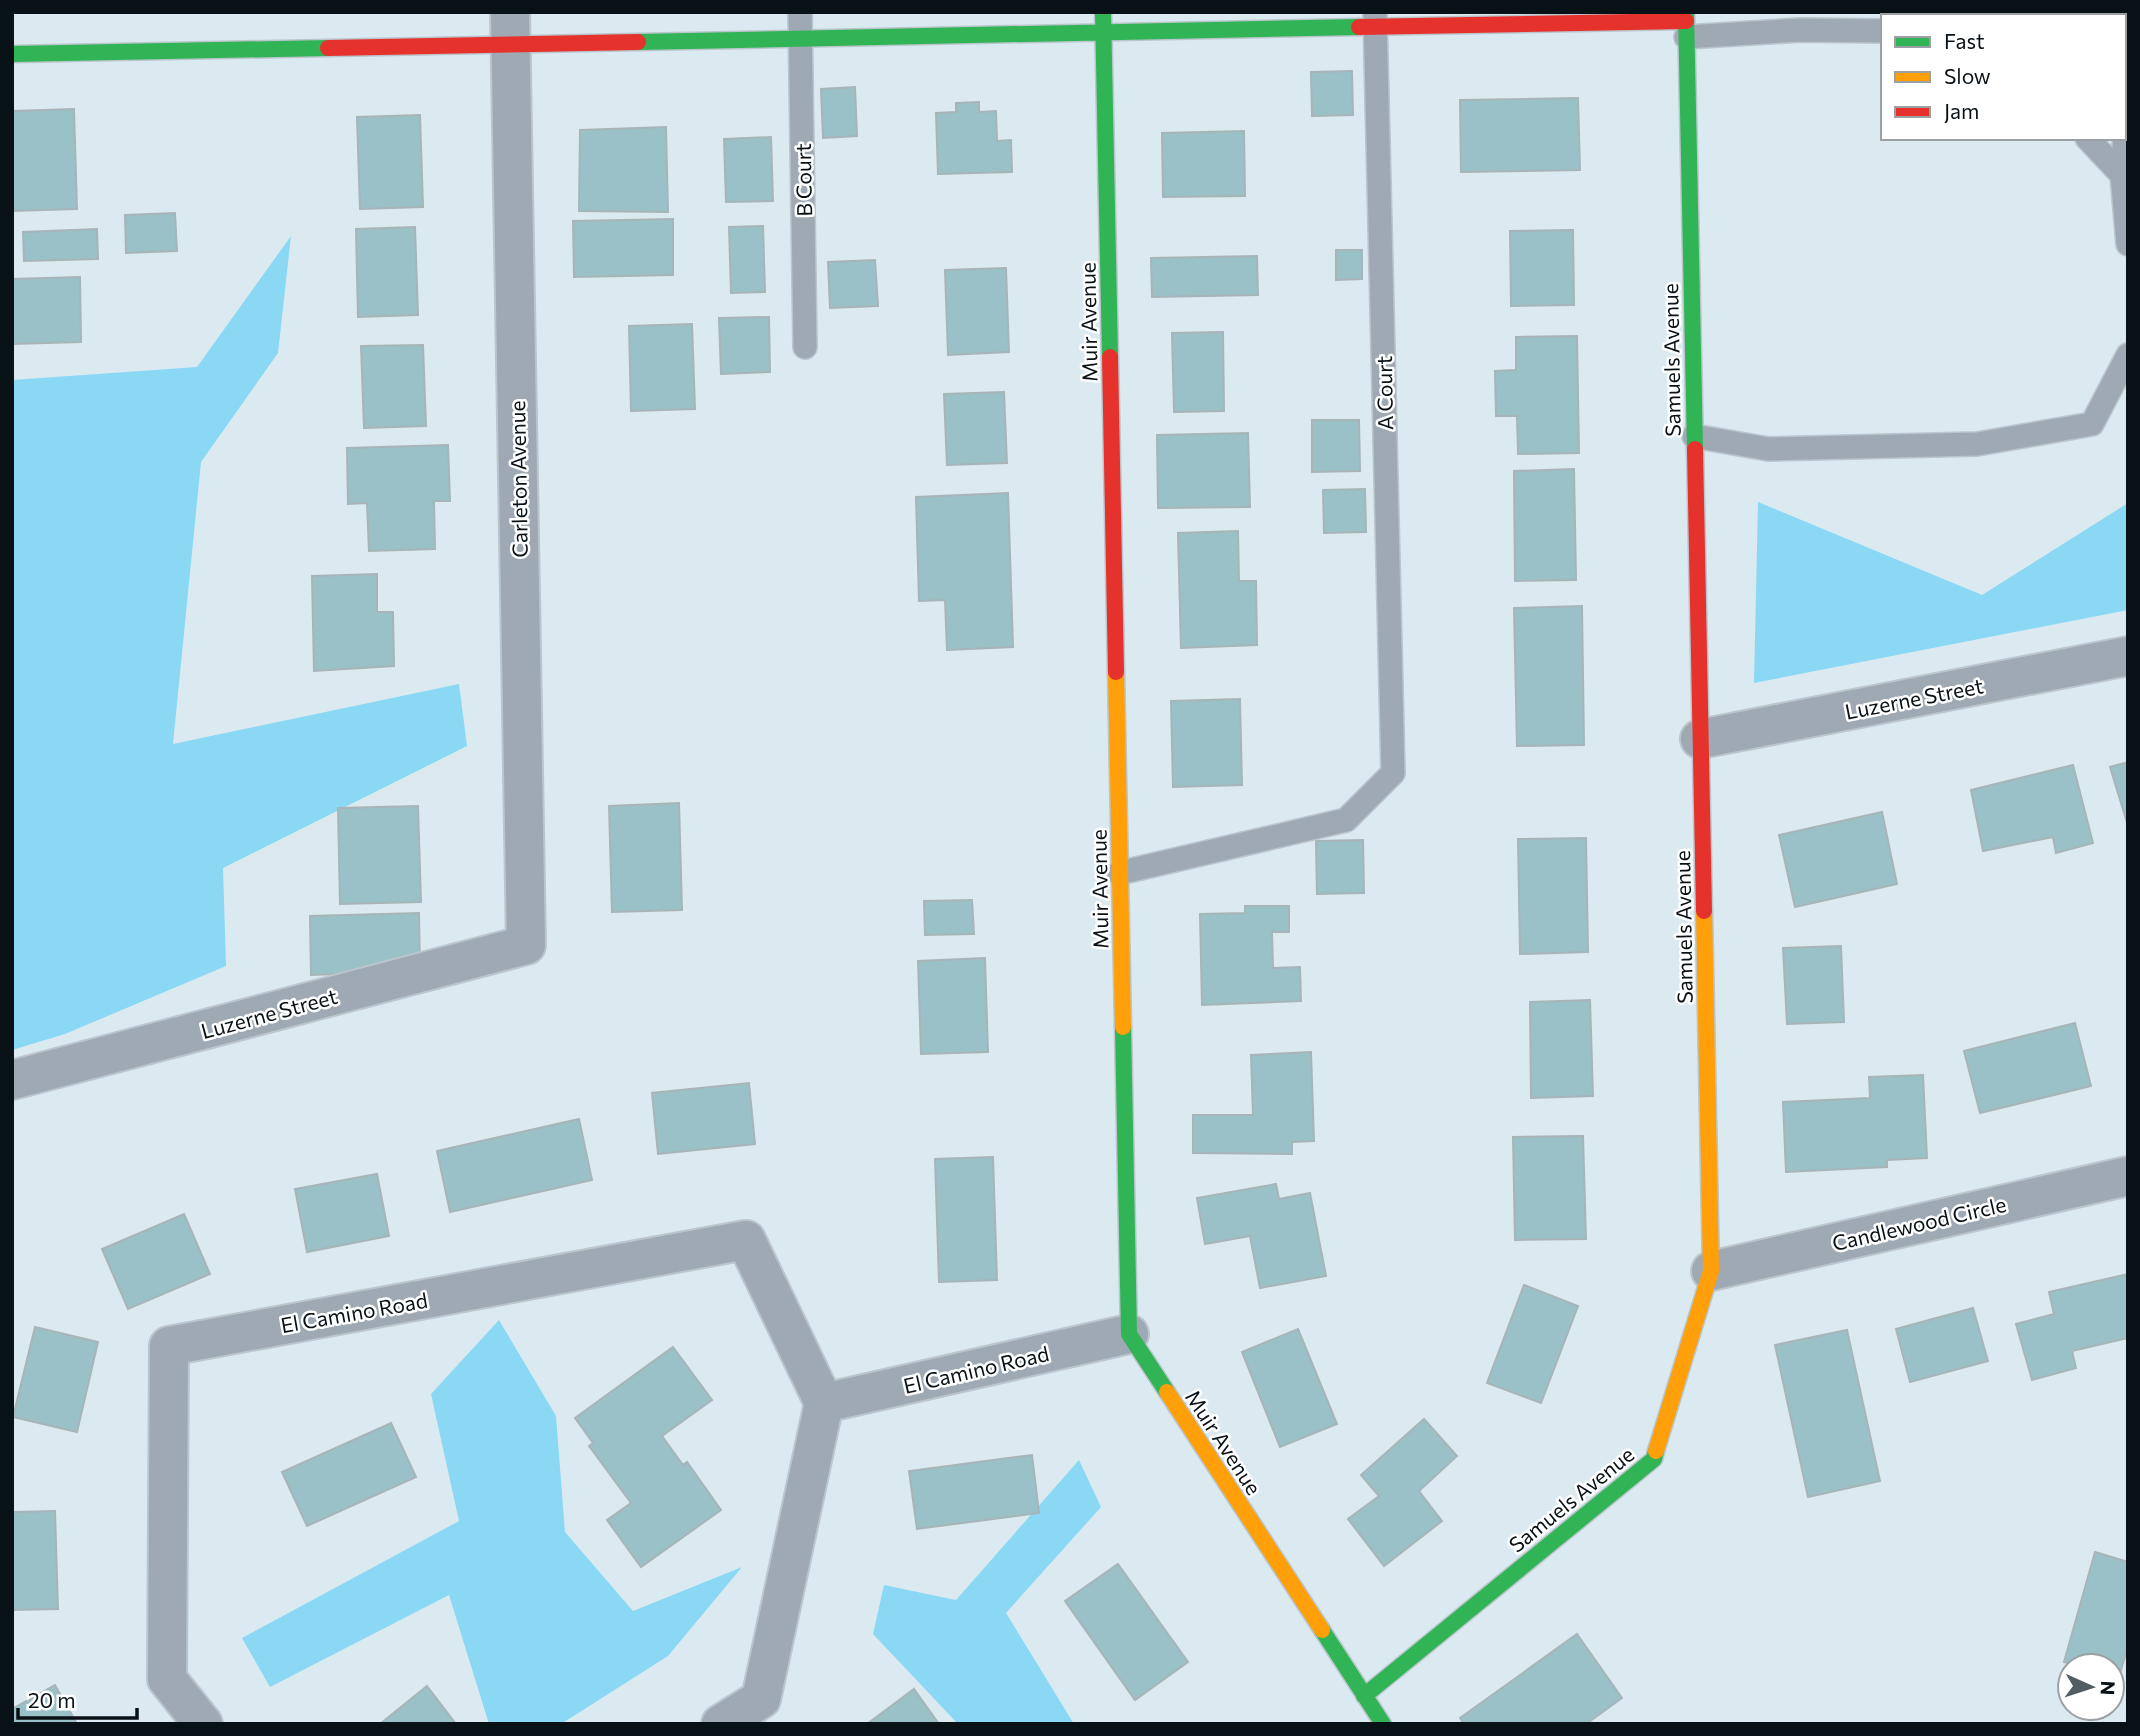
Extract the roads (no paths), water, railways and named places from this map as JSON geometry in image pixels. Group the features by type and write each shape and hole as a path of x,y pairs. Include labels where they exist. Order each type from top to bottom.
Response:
{"street":[{"name":"Muir Avenue","path":"1103,12 1129,1334 1383,1724"},
{"path":"12,54 510,28 801,38 1103,32 1375,19 1686,23"},
{"name":"Samuels Avenue","path":"1364,1696 1654,1459 1711,1271 1686,23"},
{"name":"Carleton Avenue","path":"510,28 526,946"},
{"name":"Luzerne Street","path":"1700,739 2128,656"},
{"name":"Luzerne Street","path":"12,1080 526,946"},
{"name":"Candlewood Circle","path":"1711,1271 2128,1176"},
{"name":"El Camino Road","path":"203,1724 167,1679 169,1346 746,1240 824,1404 1129,1334"},
{"path":"720,1724 761,1699 824,1404"}],"lane":[{"name":"B Court","path":"800,12 805,347"},
{"path":"2127,12 2128,20"},
{"name":"A Court","path":"1119,873 1346,820 1393,774 1375,19"},
{"path":"1686,23 1800,30 1881,31"},
{"path":"2126,118 2128,90"},
{"path":"2089,140 2122,175"},
{"path":"2124,140 2122,175 2128,244"},
{"path":"1694,436 1768,449 1977,444 2092,424 2128,355"}]}
